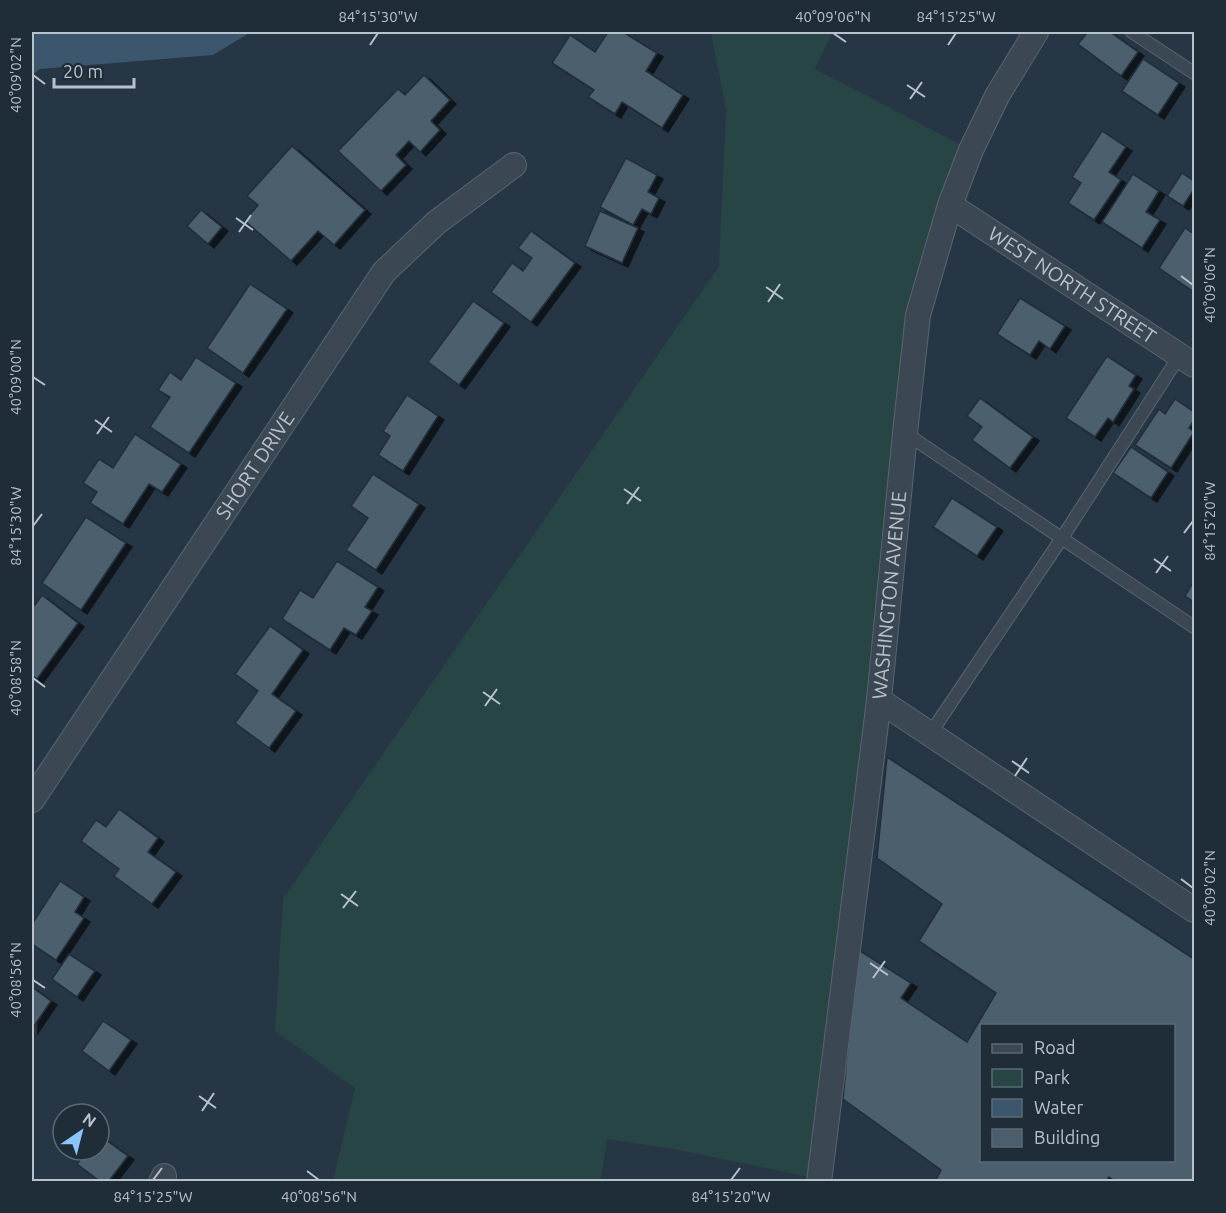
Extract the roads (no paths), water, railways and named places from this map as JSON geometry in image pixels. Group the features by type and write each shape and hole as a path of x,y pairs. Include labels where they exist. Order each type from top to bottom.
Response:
{"street":[{"name":"WASHINGTON AVENUE","path":"819,1182 879,700 918,315 950,205 971,150 997,96 1036,32"},
{"name":"SHORT DRIVE","path":"32,800 384,272 437,222 514,165"},
{"name":"WEST NORTH STREET","path":"950,205 1187,360"},
{"path":"879,700 1194,910"}],"lane":[{"path":"1132,32 1194,73"},
{"path":"930,734 1062,538 1187,360"},
{"path":"905,433 1194,627"}],"water":[{"path":"32,32 251,32 213,55 40,69 32,75"}]}
